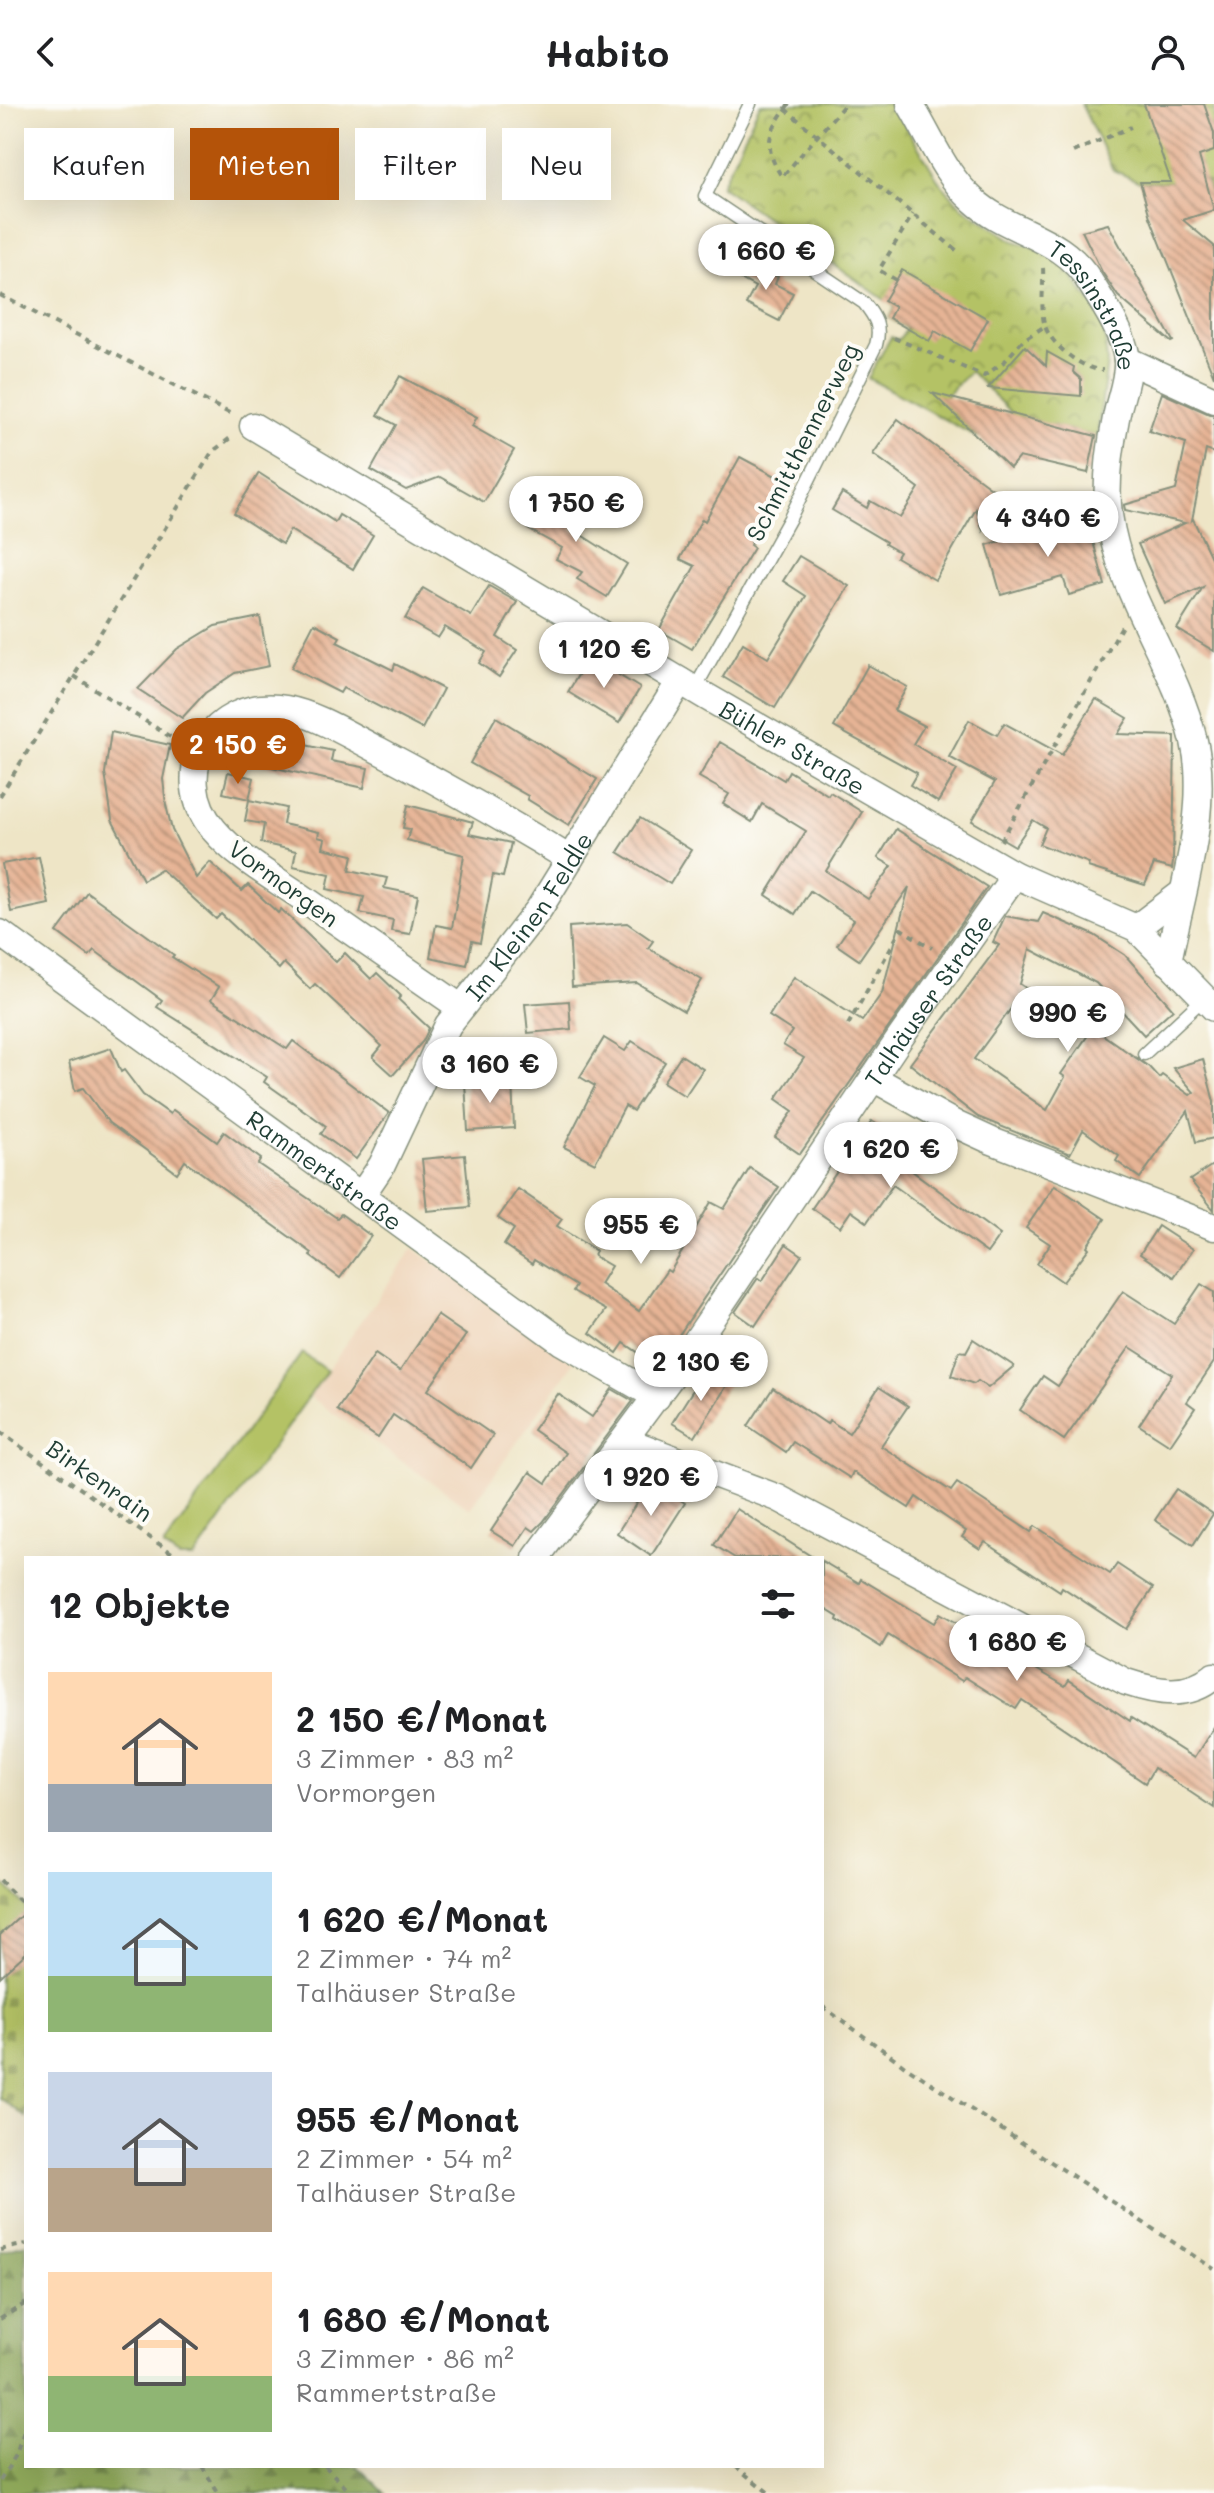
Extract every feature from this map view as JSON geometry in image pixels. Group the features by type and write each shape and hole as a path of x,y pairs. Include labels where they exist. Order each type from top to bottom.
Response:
{"street":[{"name":"Tessinstraße","path":"910,104 948,169 972,200 996,216 1045,239 1070,257 1089,280 1120,337 1127,360 1109,470 1108,513 1117,553 1140,611 1171,675 1194,743 1197,778 1195,840 1168,962"},
{"path":"1127,360 1214,400"},
{"name":"Bühler Straße","path":"253,426 687,685 990,861 1136,928"},
{"name":"Im Kleinen Feldle","path":"361,1196 382,1165 437,1046 460,1007 529,922 687,685"},
{"name":"Vormorgen","path":"460,1007 256,866 215,832 197,804 193,785 199,755 216,727 244,710 264,707 288,709 339,730 403,763 570,859"},
{"name":"Talhäuser Straße","path":"537,1556 657,1397 1015,875"},
{"path":"1182,893 1136,928 1209,1004"},
{"name":"Rammertstraße","path":"0,933 562,1342 657,1397"},
{"path":"873,1078 992,1141 1214,1227"},
{"path":"624,1440 778,1498 1126,1682 1153,1691 1171,1692 1192,1689 1214,1676"}],"lane":[{"name":"Schmitthennerweg","path":"687,685 805,491 880,332 875,316 864,303 705,196 750,104"},
{"path":"1144,1054 1209,1004"}],"path":[{"path":"845,104 818,136 782,177 769,149 770,134 787,106 818,136 961,254"},
{"path":"1073,152 1131,127"},
{"path":"896,280 879,270 913,214"},
{"path":"1044,277 1045,326 1055,343 1088,369 1098,371"},
{"path":"0,295 253,426"},
{"path":"880,332 984,376 1005,361 1023,340 1045,326"},
{"path":"0,796 212,452 253,426"},
{"path":"990,861 1119,628 1140,611"},
{"path":"74,676 199,755"},
{"path":"848,1025 901,929 954,962"},
{"name":"Birkenrain","path":"0,1432 176,1556"},
{"path":"0,1880 24,1905"},
{"path":"824,2007 905,2066 1214,2269"},
{"path":"0,2250 24,2244"},
{"path":"0,2319 24,2304"},
{"path":"0,2481 16,2455 24,2431"},
{"path":"203,2468 218,2493"},
{"path":"327,2468 351,2493"},
{"path":"738,2468 769,2493"}],"shaded area":[{"path":"413,1248 574,1362 470,1509 309,1396"}],"green space":[{"path":"760,104 892,104 940,183 962,207 1014,241 1039,249 1062,262 1098,313 1105,337 1107,363 1097,437 1013,415 970,371 941,401 979,438 868,378 891,337 898,340 907,329 889,318 895,307 721,186"},
{"path":"1081,104 1214,104 1214,203 1207,181 1140,182 1113,170"},
{"path":"302,1353 327,1371 195,1556 176,1556 163,1547"},
{"path":"0,1880 24,1905 24,2116 0,2098"},
{"path":"24,2245 24,2468 359,2468 385,2493 0,2493 0,2251"}],"building":[{"path":"1144,104 1204,104 1214,133 1214,151 1199,156 1214,210 1183,220 1214,246 1214,377 1150,217 1140,182 1171,182"},
{"path":"1108,224 1173,341 1118,296 1102,272 1082,231"},
{"path":"748,261 778,277 775,284 793,293 779,321 746,304 755,287 739,278"},
{"path":"902,270 988,319 970,351 935,331 929,341 889,318 895,307 884,301"},
{"path":"1025,346 1046,366 1047,352 1074,367 1073,372 1081,379 1081,396 988,388"},
{"path":"400,376 477,417 472,426 514,450 484,502 440,477 406,490 371,470 396,425 378,415"},
{"path":"932,393 1096,436 1088,473 1019,457 1010,468"},
{"path":"1162,393 1214,416 1214,453 1206,450 1192,520 1214,564 1214,651 1177,629 1203,587 1165,604 1138,544 1185,523 1125,510 1124,505 1176,490 1186,443 1149,431"},
{"path":"898,419 1002,496 983,531 976,509 935,580 896,557 899,552 886,542 832,510 842,493 867,508 870,501 900,518 919,488 873,454"},
{"path":"740,457 785,481 750,545 754,548 692,649 659,630 695,566 680,559"},
{"path":"259,473 335,522 339,515 373,535 353,569 290,530 282,544 234,513"},
{"path":"550,490 584,508 572,529 627,564 607,597 577,579 582,572 556,559 562,548 528,529"},
{"path":"1086,516 1105,585 1069,595 1063,577 1001,595 987,545"},
{"path":"799,556 849,586 775,708 723,677 743,643 768,658 806,596 783,581"},
{"path":"489,586 517,602 497,637 517,650 499,677 479,663 486,652 445,627 438,638 405,619 423,588 471,616"},
{"path":"260,617 269,666 235,673 205,693 182,718 138,689 177,649 215,626"},
{"path":"314,623 340,637 337,642 393,670 395,664 443,689 422,729 343,688 340,693 291,668"},
{"path":"589,657 640,688 619,723 568,692"},
{"path":"868,665 907,687 894,710 924,726 913,744 957,770 938,802 910,785 917,773 834,727"},
{"path":"1096,699 1128,718 1118,734 1175,736 1172,869 1154,864 1145,885 1088,867 1089,863 1039,844 1046,828 1033,820 1015,846 972,821 995,782 949,757 969,720 997,735 1004,723 1062,755"},
{"path":"496,717 597,779 569,825 527,799 528,796 470,763"},
{"path":"272,730 298,736 296,743 333,751 331,761 368,768 364,788 254,763 260,734 271,736"},
{"path":"111,732 170,745 163,779 166,805 172,830 196,878 210,862 242,891 248,885 278,913 281,909 336,962 345,953 371,979 377,973 401,996 398,999 429,1028 423,1041 393,1075 373,1057 382,1046 315,984 310,989 284,963 279,969 221,914 216,919 161,869 143,880 112,820 105,773"},
{"path":"720,742 784,780 789,771 862,812 826,871 868,899 892,866 878,858 896,829 987,887 800,1154 775,1137 793,1111 776,1099 804,1058 783,1045 792,1031 769,1016 794,977 862,1021 882,993 909,887 859,960 837,945 854,920 810,891 795,914 766,895 806,831 762,804 752,822 723,804 729,794 699,777"},
{"path":"228,772 254,778 249,799 223,793"},
{"path":"249,800 286,808 283,824 319,832 318,837 325,839 323,848 353,855 350,870 387,878 384,888 418,895 410,934 391,931 393,920 360,913 364,897 327,889 330,874 293,866 296,851 261,843 264,824 245,821"},
{"path":"408,805 473,822 469,834 511,843 503,877 493,875 480,943 472,941 467,965 430,957 436,925 452,928 464,855 407,840 410,829 403,828"},
{"path":"640,818 691,850 670,884 618,852"},
{"path":"39,857 49,904 11,912 2,864"},
{"path":"87,892 174,955 172,957 219,987 211,1000 287,1049 293,1041 389,1113 356,1159 321,1134 326,1126 264,1082 267,1077 157,1007 162,1000 94,950 89,956 57,932"},
{"path":"1043,913 1094,935 1125,955 1173,1009 1144,1035 1096,983 1030,949 1020,984 1026,988 974,1059 1047,1110 1065,1077 1061,1074 1093,1028 1149,1067 1159,1078 1162,1075 1190,1095 1194,1092 1173,1068 1203,1059 1214,1102 1214,1138 1196,1142 1188,1111 1140,1178 1116,1161 1119,1156 1083,1130 1070,1154 978,1117 910,1064 999,945 993,942 1005,916 1038,922"},
{"path":"627,923 653,941 648,948 702,980 684,1011 637,983 572,987 569,927"},
{"path":"569,1001 571,1029 528,1033 525,1004"},
{"path":"604,1038 625,1051 632,1041 665,1062 633,1111 625,1106 595,1163 564,1147 595,1086 580,1077"},
{"path":"111,1048 121,1072 124,1070 143,1095 170,1114 173,1110 217,1142 224,1132 261,1159 258,1164 337,1218 341,1214 371,1236 340,1278 310,1256 312,1253 185,1161 177,1173 109,1123 83,1088 75,1091 69,1062"},
{"path":"681,1055 703,1069 685,1096 663,1082"},
{"path":"512,1080 514,1128 468,1131 465,1083"},
{"path":"872,1121 892,1135 882,1149 1000,1235 987,1253 893,1185 867,1222 851,1211 840,1227 812,1208"},
{"path":"465,1155 470,1207 427,1211 422,1159"},
{"path":"1214,1164 1214,1210 1190,1180"},
{"path":"750,1168 779,1187 658,1366 624,1343 617,1353 590,1333 606,1310 573,1291 576,1286 534,1260 532,1264 504,1245 514,1229 498,1218 518,1189 562,1219 557,1226 596,1251 594,1256 611,1266 600,1284 639,1311 667,1270 670,1272 711,1202 724,1209"},
{"path":"1055,1185 1105,1219 1087,1246 1089,1248 1063,1282 1037,1264 1050,1244 1026,1228"},
{"path":"1158,1226 1193,1249 1174,1277 1140,1254"},
{"path":"786,1244 802,1255 755,1326 735,1312 758,1278 762,1281"},
{"path":"1201,1284 1214,1292 1214,1362 1187,1402 1195,1408 1170,1445 1139,1425 1172,1374 1130,1347 1064,1440 1020,1410 1043,1376 1058,1386 1123,1291 1174,1324"},
{"path":"437,1315 466,1335 428,1390 493,1435 471,1468 393,1415 378,1438 337,1410 375,1354 400,1371"},
{"path":"973,1339 1014,1366 988,1388 978,1381 974,1384 951,1376 959,1351 966,1352"},
{"path":"707,1368 729,1382 695,1437 672,1423"},
{"path":"879,1387 908,1406 881,1446 951,1491 957,1483 1031,1532 1035,1526 1110,1574 1117,1564 1153,1588 1126,1629 985,1542 980,1549 962,1537 966,1531 916,1497 909,1508 853,1472 850,1478 793,1442 786,1452 748,1426 773,1388 827,1424 829,1420 849,1433"},
{"path":"612,1389 633,1401 543,1522 534,1531 528,1527 515,1546 491,1531 530,1472 546,1483 566,1453 533,1430 558,1394 592,1417"},
{"path":"651,1481 685,1503 651,1556 617,1533"},
{"path":"1176,1489 1213,1514 1193,1545 1155,1520"},
{"path":"737,1509 811,1556 732,1556 714,1545"},
{"path":"824,1562 859,1583 861,1579 934,1623 940,1613 1065,1686 1069,1680 1130,1721 1131,1718 1194,1758 1214,1727 1214,1808 1154,1768 1145,1783 1022,1700 1016,1709 965,1677 962,1681 888,1635 881,1647 837,1620 838,1617 824,1608"},
{"path":"24,1913 24,1955 0,1977 0,1935"}]}
